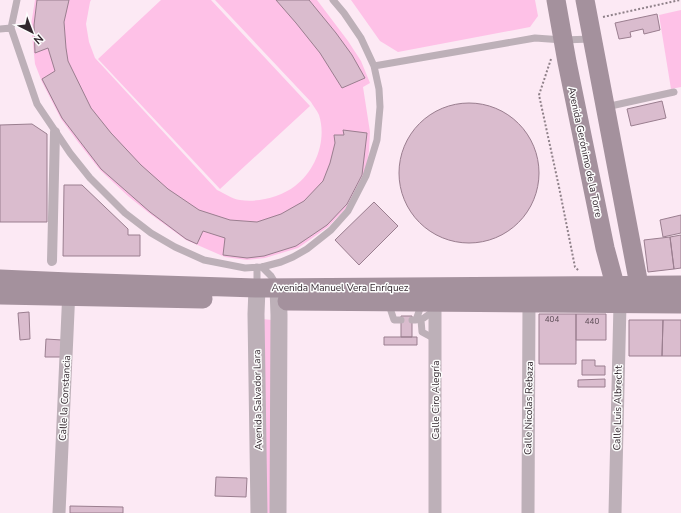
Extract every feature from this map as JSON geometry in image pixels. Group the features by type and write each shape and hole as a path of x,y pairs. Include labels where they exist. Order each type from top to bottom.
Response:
{"main road":[{"name":"Avenida Gerónimo de la Torre","path":"556,0 605,248 620,304"},
{"path":"585,0 639,285 640,304"},
{"path":"582,283 596,272 603,261 605,248"},
{"name":"Avenida Manuel Vera Enríquez","path":"0,279 69,289"},
{"name":"Avenida Manuel Vera Enríquez","path":"425,309 582,283 615,285 681,285"},
{"name":"Avenida Manuel Vera Enríquez","path":"0,295 69,289 257,294 388,294 425,309 529,303 681,304"}],"street":[{"path":"52,261 55,132"},
{"name":"Calle la Constancia","path":"59,513 69,289"},
{"name":"Avenida Salvador Lara","path":"257,294 259,513"},
{"name":"Avenida Salvador Lara","path":"278,294 278,513"},
{"name":"Calle Nicolas Rebaza","path":"528,513 529,303"},
{"name":"Calle Luis Albrecht","path":"615,513 620,304"},
{"name":"Calle Ciro Alegría","path":"425,309 436,339 435,513"}],"lane":[{"path":"17,0 11,28 37,104 70,153 90,178 125,213 151,233 175,247 204,260 245,268 259,267 281,262 293,258 307,249 348,210 366,176 377,140 380,106 379,90 374,66 361,38 333,0"},
{"path":"0,29 11,28"},
{"path":"374,66 536,38 563,40 593,39"},
{"path":"606,107 674,92"},
{"path":"257,294 259,267"},
{"path":"259,267 275,281 278,294"},
{"path":"388,294 394,320 400,320"}],"path":[{"path":"589,20 680,0"},
{"path":"551,58 539,95 575,267 582,283"}],"shaded area":[{"path":"35,0 91,0 86,24 89,42 95,58 217,190 240,200 254,201 276,196 289,190 309,172 318,154 322,134 321,125 319,115 311,102 215,0 317,0 361,61 370,83 363,87 370,132 369,151 365,175 349,205 328,227 298,248 265,258 247,260 225,257 186,240 128,196 100,170 61,119 42,82 35,64 31,25"},
{"path":"161,0 211,0 310,106 220,189 98,59"},
{"path":"351,0 535,0 538,16 530,27 398,52 380,41"},
{"path":"681,10 681,87 671,89 659,15"},
{"path":"262,319 272,320 273,513 261,513"}],"building":[{"path":"37,0 69,0 64,22 68,61 91,108 111,133 141,165 168,189 199,210 230,220 257,222 281,214 304,201 323,181 330,163 335,143 334,135 344,135 343,130 367,133 362,175 347,204 327,225 296,246 264,256 247,258 223,255 225,238 203,231 197,244 186,239 150,212 101,169 62,118 42,79 55,71 48,48 35,53 34,25"},
{"path":"276,0 309,0 352,55 365,78 342,88 320,53"},
{"path":"657,14 660,30 644,34 643,29 630,32 631,37 619,39 615,23"},
{"path":"662,101 666,118 631,126 627,109"},
{"path":"469,103 489,106 496,109 508,115 523,129 536,153 539,173 536,193 533,200 527,212 513,227 489,240 469,243 449,240 442,237 430,231 415,217 402,193 399,173 402,153 405,146 411,134 425,119 449,106"},
{"path":"32,124 47,134 47,222 0,222 0,125"},
{"path":"64,185 82,185 128,229 128,235 140,235 140,256 63,256"},
{"path":"374,202 398,226 359,265 335,240"},
{"path":"681,215 681,233 663,237 660,220"},
{"path":"681,235 681,268 674,269 670,237"},
{"path":"670,237 674,269 648,272 644,240"},
{"path":"29,312 30,339 20,340 18,313"},
{"path":"539,314 576,314 576,364 539,364"},
{"path":"576,314 606,314 606,340 576,340"},
{"path":"401,316 412,316 412,337 401,337"},
{"path":"629,320 663,320 662,356 629,356"},
{"path":"663,320 681,320 681,356 662,356"},
{"path":"384,337 417,337 417,345 384,345"},
{"path":"46,339 62,340 61,357 45,357"},
{"path":"582,360 595,360 595,366 605,366 605,375 582,375"},
{"path":"605,379 605,387 578,387 578,380"},
{"path":"216,477 247,478 246,497 215,496"},
{"path":"70,506 123,507 123,513 70,513"}]}
